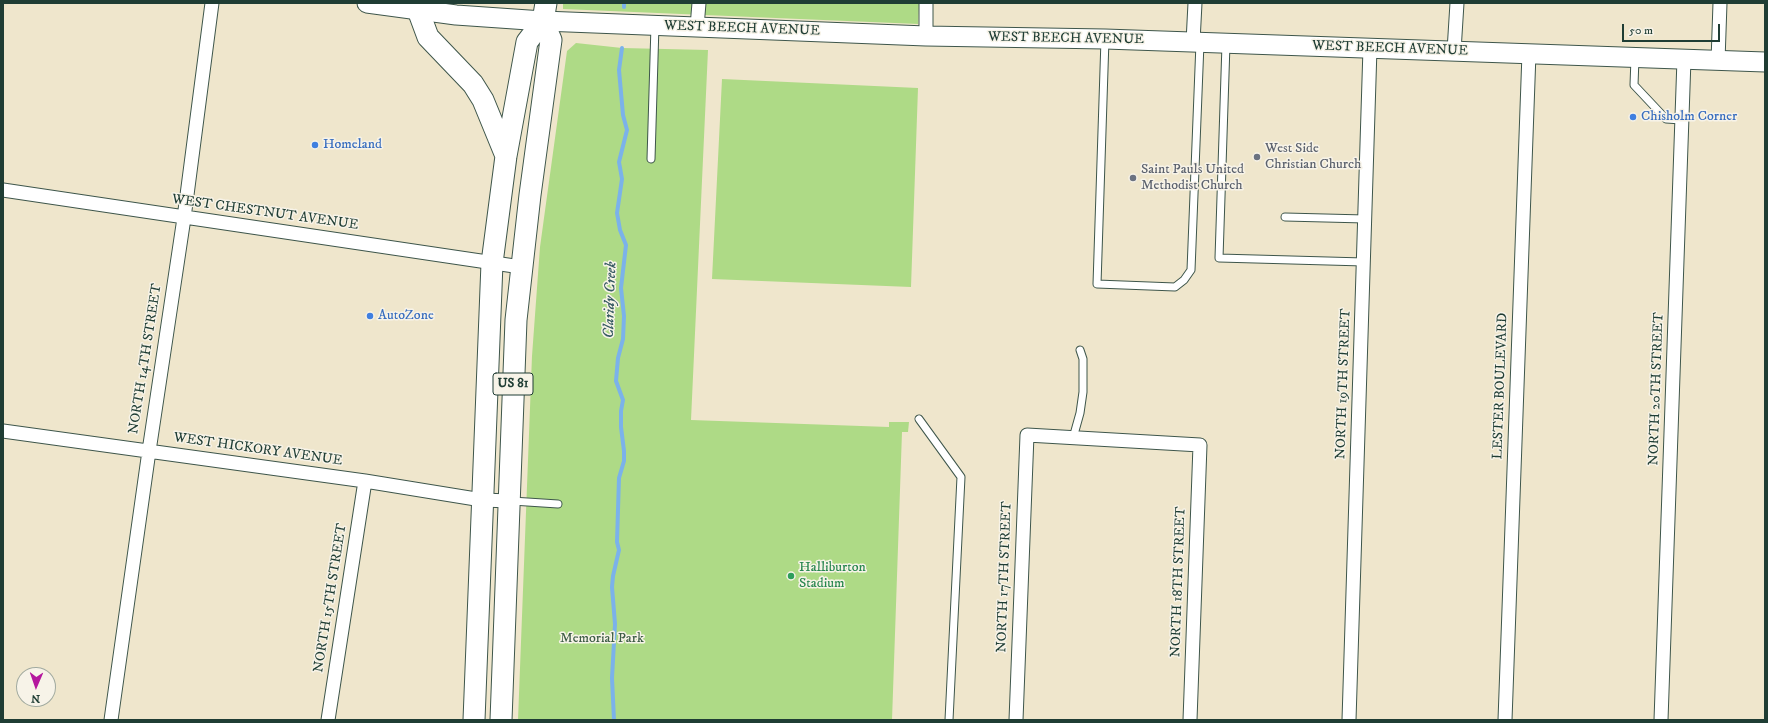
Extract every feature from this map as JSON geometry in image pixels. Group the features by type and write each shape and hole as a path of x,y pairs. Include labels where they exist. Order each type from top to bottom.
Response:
{"main road":[{"name":"WEST BEECH AVENUE","path":"368,3 418,7 494,18 547,21 926,36 1105,39 1765,62"},
{"path":"418,7 428,37 473,84 483,100 506,156"},
{"name":"US 81","path":"474,720 492,263 506,156 527,42 547,21"},
{"name":"US 81","path":"500,720 516,327 547,21"}],"street":[{"name":"NORTH 14TH STREET","path":"111,720 184,218 212,3"},
{"path":"697,27 699,3"},
{"path":"926,3 926,36"},
{"path":"1195,3 1196,42"},
{"path":"1454,51 1456,3"},
{"path":"1718,61 1720,3"},
{"name":"NORTH 19TH STREET","path":"1348,720 1370,48"},
{"name":"LESTER BOULEVARD","path":"1505,720 1529,53"},
{"name":"NORTH 20TH STREET","path":"1661,720 1684,59"},
{"name":"WEST CHESTNUT AVENUE","path":"3,190 522,267"},
{"name":"WEST HICKORY AVENUE","path":"3,431 366,481 482,500 510,501"},
{"name":"NORTH 17TH STREET","path":"1016,720 1027,435 1073,438"},
{"name":"NORTH 18TH STREET","path":"1073,438 1200,445 1190,720"},
{"name":"NORTH 15TH STREET","path":"328,720 366,481"}],"lane":[{"path":"651,159 656,25"},
{"path":"1105,39 1097,284 1175,287 1184,280 1191,270 1196,42"},
{"path":"1226,43 1219,258 1364,262"},
{"path":"1635,57 1634,85 1666,119 1682,120"},
{"path":"1285,217 1365,219"},
{"path":"1073,438 1080,413 1083,392 1083,359 1080,350"},
{"path":"919,419 961,477 949,720"},
{"path":"510,501 558,504"}],"green space":[{"path":"563,3 919,3 918,24 563,9"},
{"name":"Memorial Park","path":"576,43 622,48 708,50 691,420 889,427 889,422 909,422 908,432 902,432 892,720 518,720 532,356 540,247 567,51"},
{"path":"722,79 918,88 911,287 712,279"}],"waterway":[{"name":"Claridy Creek","path":"614,720 612,678 615,624 612,587 619,550 617,542 619,478 624,461 621,427 623,400 616,381 618,358 623,339 624,316 621,288 626,245 620,230 617,213 622,179 619,162 627,130 623,115 619,70 622,48"}],"place":[{"name":"Chisholm Corner","path":"1633,117"},
{"name":"Homeland","path":"315,145"},
{"name":"West Side Christian Church","path":"1257,157"},
{"name":"Saint Pauls United Methodist Church","path":"1133,178"},
{"name":"AutoZone","path":"370,316"},
{"name":"Halliburton Stadium","path":"791,576"}]}
